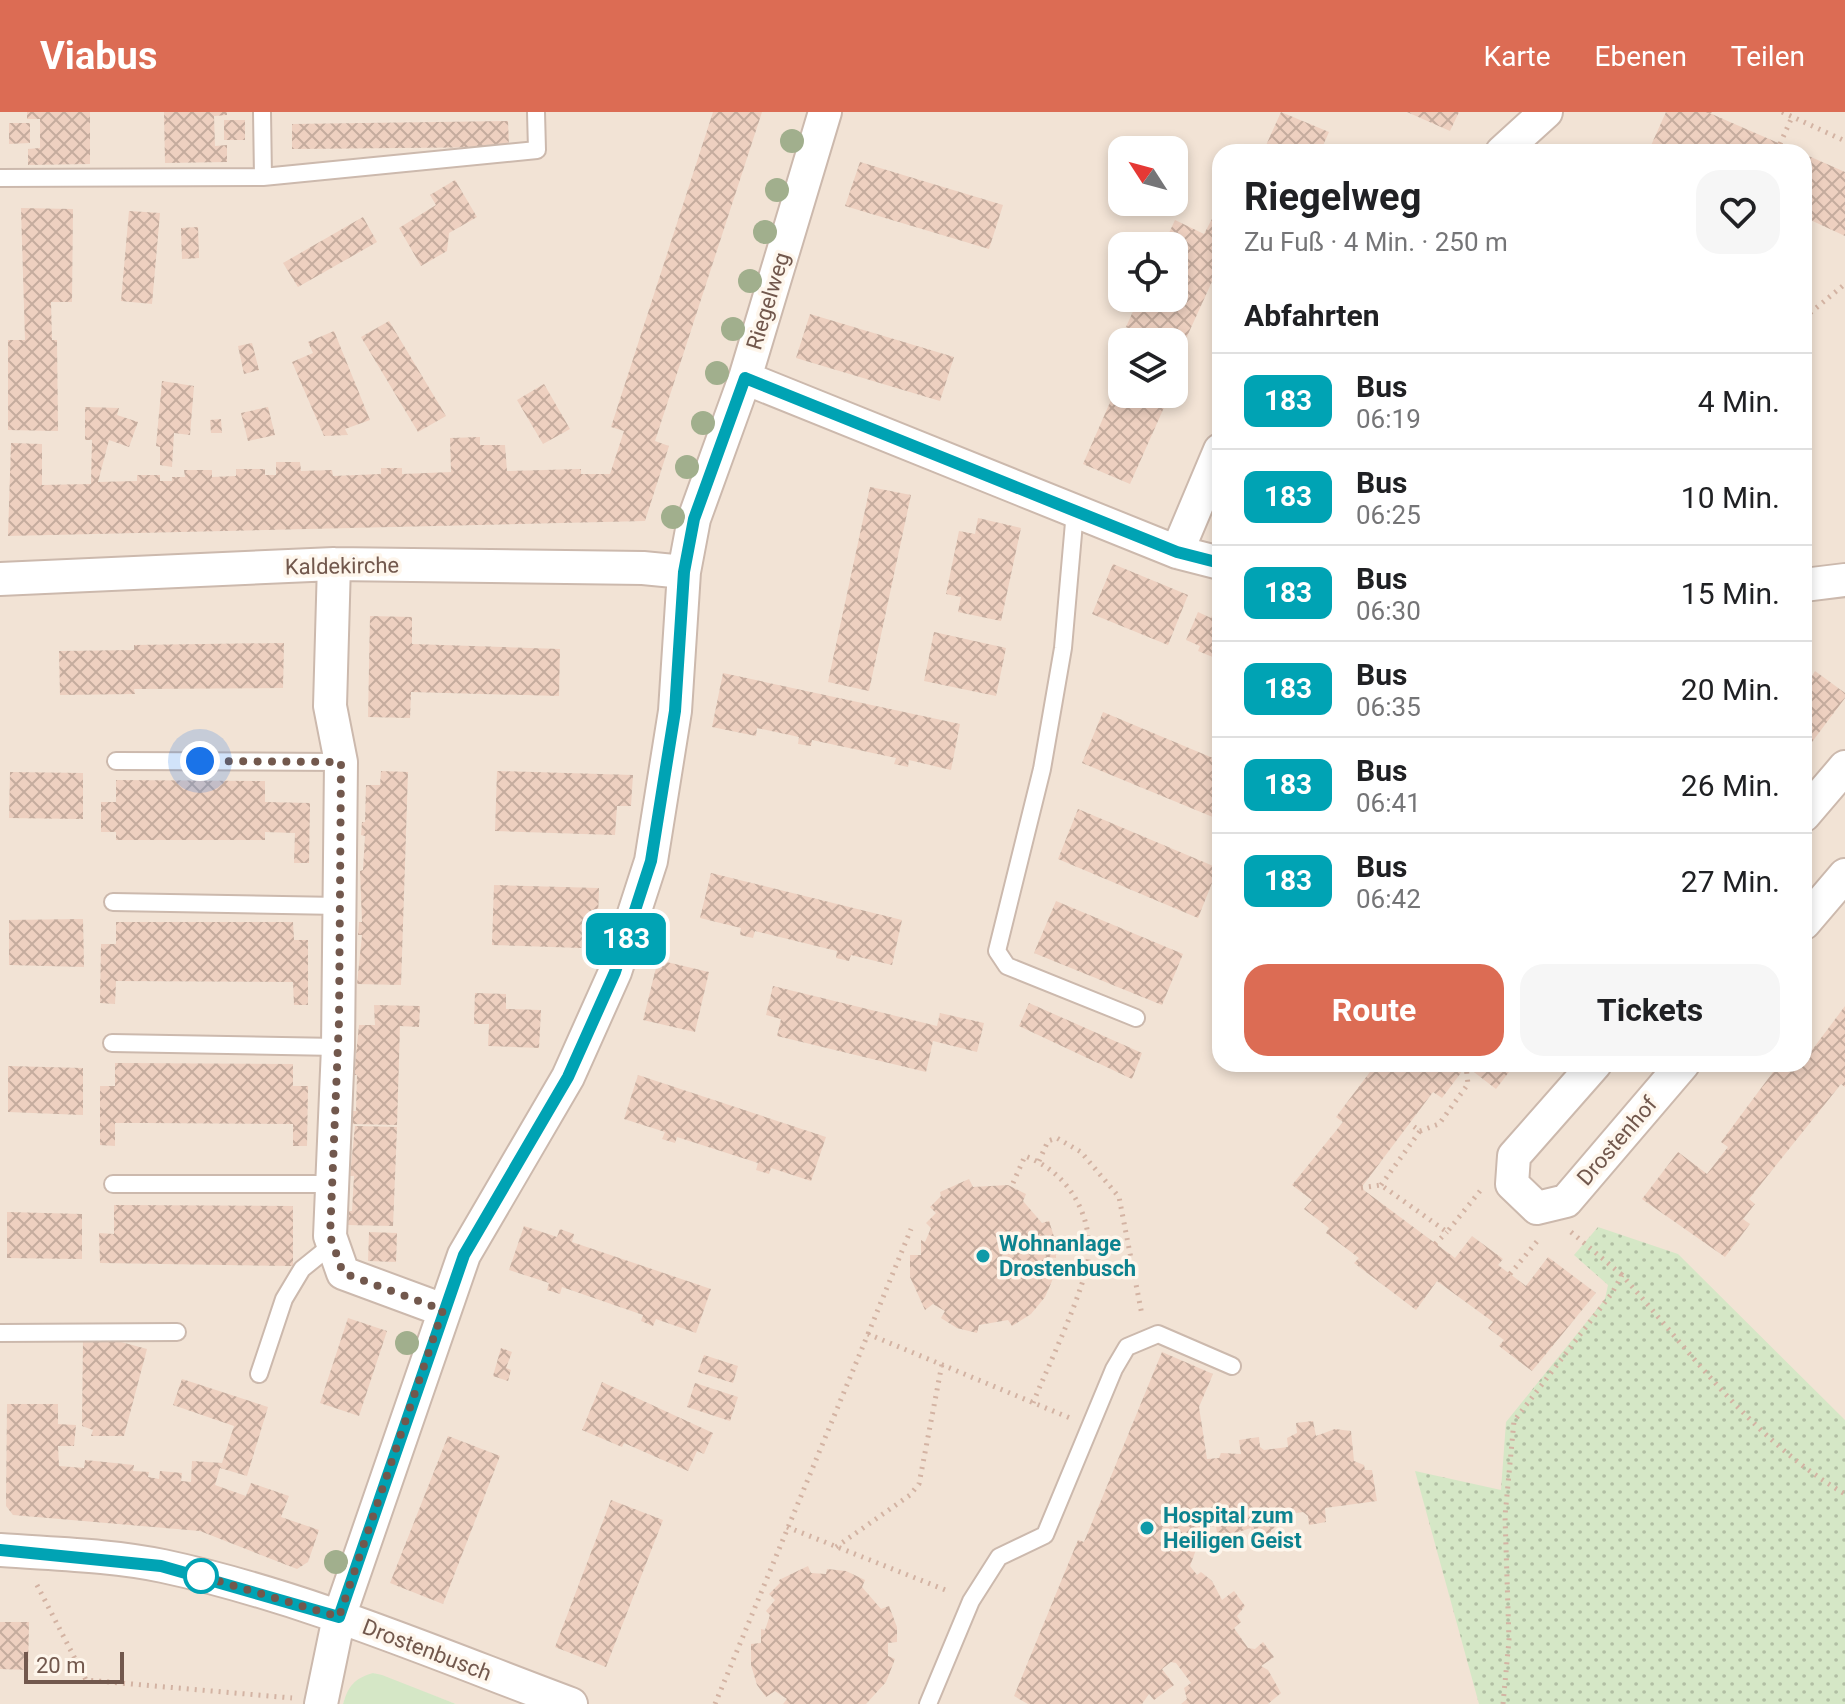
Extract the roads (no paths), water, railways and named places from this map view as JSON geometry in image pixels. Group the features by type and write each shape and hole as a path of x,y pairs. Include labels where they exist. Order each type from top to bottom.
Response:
{"street":[{"name":"Riegelweg","path":"321,1702 339,1617 464,1255 568,1077 615,972 651,861 675,711 684,572 694,519 745,378 825,112"},
{"path":"1511,144 1546,112"},
{"path":"745,378 1177,552 1212,561"},
{"path":"1177,552 1212,469"},
{"path":"334,564 330,706 341,762 338,1047 331,1184 333,1244 343,1273 443,1310"},
{"name":"Kaldekirche","path":"0,579 334,564 643,568 684,572"},
{"path":"1812,584 1845,580"},
{"path":"1812,806 1845,767"},
{"path":"1812,914 1845,875"},
{"name":"Drostenhof","path":"1588,1072 1514,1156 1512,1184 1537,1208 1566,1201 1676,1072"},
{"name":"Drostenbusch","path":"10,1551 161,1566 339,1617 571,1704"}],"lane":[{"path":"262,112 263,177"},
{"path":"0,178 263,177 537,150 536,112"},
{"path":"1075,511 1063,648 1042,769 997,951 1007,966 1136,1018"},
{"path":"116,761 341,762"},
{"path":"113,902 340,906"},
{"path":"112,1043 338,1047"},
{"path":"113,1184 331,1184"},
{"path":"259,1374 284,1299 302,1269 333,1244"},
{"path":"0,1333 177,1332"},
{"path":"928,1704 971,1601 999,1557 1045,1535 1090,1425 1127,1347 1158,1334 1232,1366"}],"place":[{"name":"Wohnanlage Drostenbusch","path":"983,1256"},
{"name":"Hospital zum Heiligen Geist","path":"1147,1528"}]}
